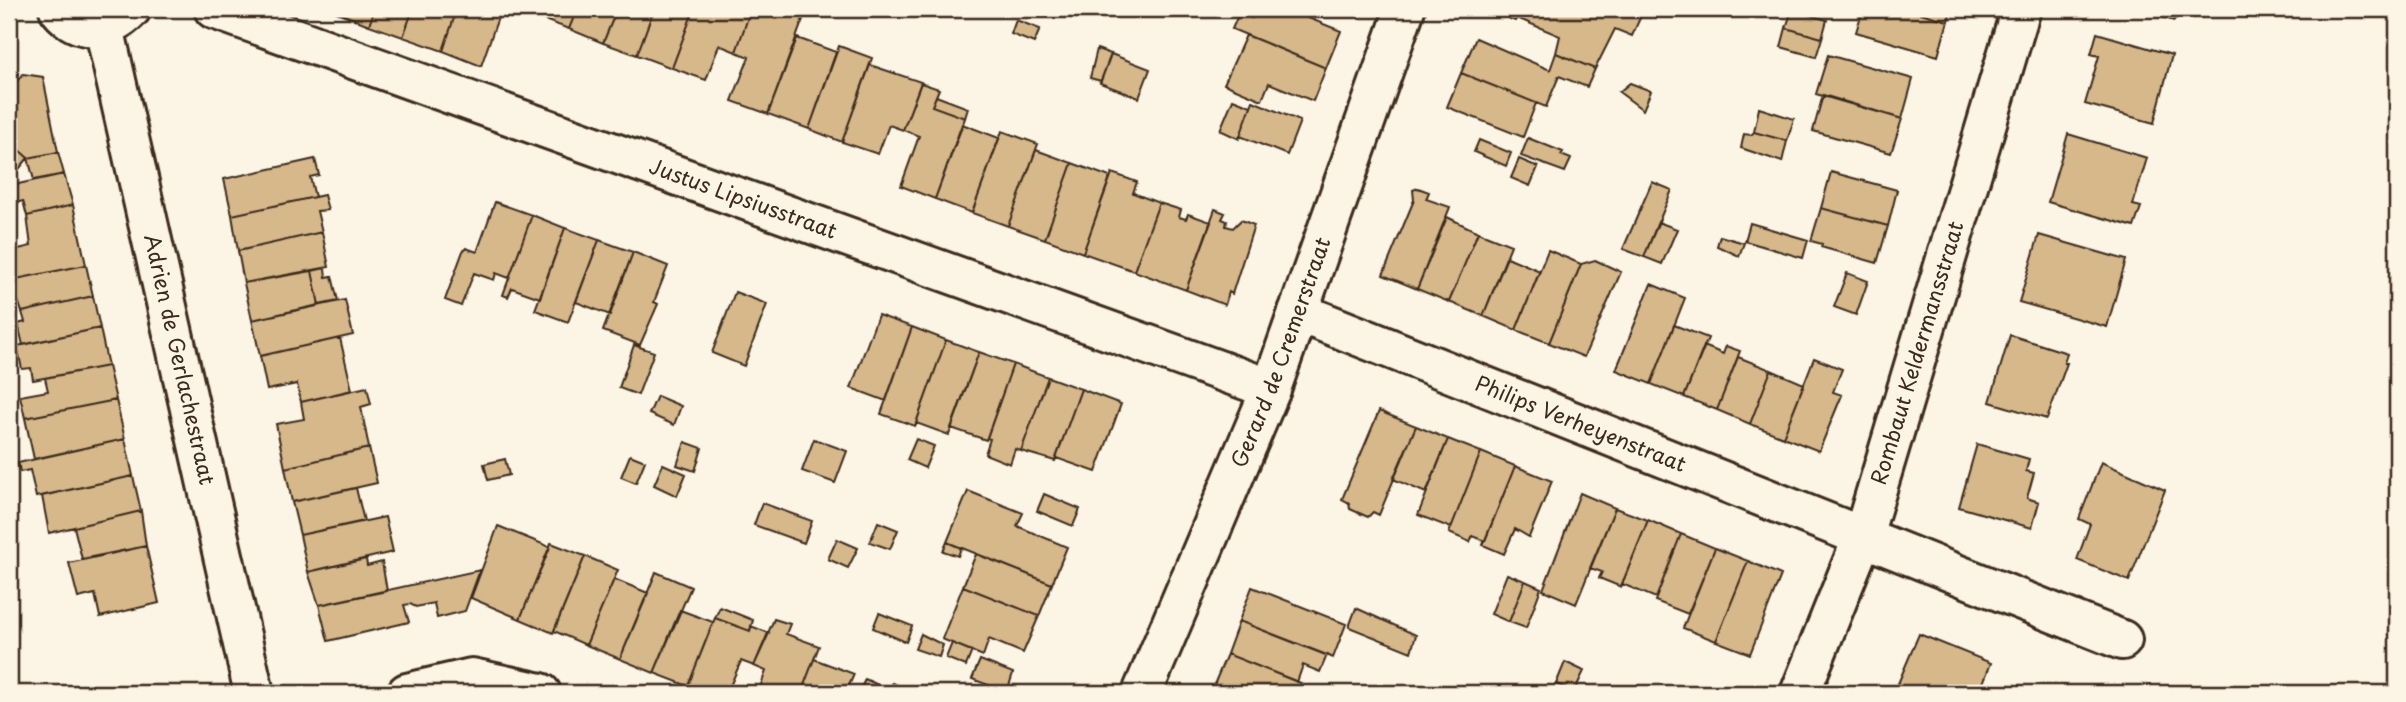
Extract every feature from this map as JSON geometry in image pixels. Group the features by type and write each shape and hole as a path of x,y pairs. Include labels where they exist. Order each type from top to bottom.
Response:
{"street":[{"path":"59,9 79,25 118,18"},
{"name":"Justus Lipsiusstraat","path":"214,9 1270,389"},
{"name":"Gerard de Cremerstraat","path":"1142,693 1270,389 1405,9"},
{"name":"Rombaut Keldermansstraat","path":"1800,693 1862,539 2021,9"},
{"name":"Adrien de Gerlachestraat","path":"118,18 254,693"},
{"name":"Philips Verheyenstraat","path":"1298,312 1862,539 2122,640"},
{"path":"407,693 472,678 541,693"}],"building":[{"path":"329,9 375,9 369,25"},
{"path":"375,9 413,9 403,37 369,25"},
{"path":"413,9 457,9 443,51 403,37"},
{"path":"457,9 501,9 481,66 443,51"},
{"path":"536,9 577,9 569,29 533,16"},
{"path":"577,9 617,9 603,43 569,29"},
{"path":"617,9 654,9 637,55 603,43"},
{"path":"654,9 694,9 672,68 637,55"},
{"path":"694,9 751,9 736,52 719,45 706,80 672,68"},
{"path":"751,9 768,16 771,9 775,9 803,19 768,114 732,101 749,57 736,52"},
{"path":"1256,9 1286,9 1341,31 1326,68 1232,29 1239,13 1252,18"},
{"path":"1509,9 1644,9 1632,36 1615,29 1595,69 1556,53 1560,36 1517,18 1515,21 1510,19 1511,15 1507,13"},
{"path":"1863,9 1907,9 1948,21 1938,56 1856,32"},
{"path":"1907,9 1952,9 1948,21"},
{"path":"2135,9 2183,9 2181,15 2176,14 2174,21"},
{"path":"1792,10 1827,20 1822,38 1786,28"},
{"path":"1016,20 1040,29 1034,43 1011,34"},
{"path":"1786,28 1822,38 1816,57 1781,47"},
{"path":"2097,33 2172,55 2154,123 2085,104 2099,56 2091,54"},
{"path":"1246,35 1326,68 1313,101 1269,83 1262,100 1224,84"},
{"path":"797,38 836,52 809,129 768,114"},
{"path":"1476,38 1550,70 1556,53 1595,69 1587,87 1559,76 1546,107 1461,73"},
{"path":"839,46 872,58 842,142 809,129"},
{"path":"1097,49 1111,54 1101,81 1090,78"},
{"path":"1111,54 1150,69 1139,98 1100,83"},
{"path":"1828,55 1913,79 1902,119 1816,94"},
{"path":"870,65 921,82 903,130 889,125 878,154 842,142"},
{"path":"1461,73 1536,103 1523,137 1447,107"},
{"path":"23,74 43,77 58,152 28,158 9,141 9,90"},
{"path":"921,83 939,89 932,106 965,118 935,199 901,186 919,136 903,130"},
{"path":"1630,83 1651,91 1643,110 1619,92"},
{"path":"1823,95 1902,119 1891,153 1813,131"},
{"path":"936,96 968,108 965,118 932,106"},
{"path":"1233,99 1251,106 1239,139 1220,130"},
{"path":"1253,101 1300,121 1287,155 1240,136"},
{"path":"1759,108 1794,119 1787,141 1754,132"},
{"path":"962,124 999,138 972,213 935,199"},
{"path":"1002,131 1038,144 1008,226 972,213"},
{"path":"1754,132 1787,141 1782,162 1741,148 1744,134 1751,135"},
{"path":"2068,134 2147,158 2133,205 2141,207 2134,227 2048,202"},
{"path":"1528,138 1563,152 1561,155 1571,159 1565,172 1521,156"},
{"path":"1479,140 1511,153 1506,166 1474,152"},
{"path":"9,141 28,158 10,180 15,184 9,186"},
{"path":"1036,150 1072,163 1045,239 1008,226"},
{"path":"58,152 64,174 34,180 28,158"},
{"path":"315,159 319,175 310,177 315,197 232,215 224,179"},
{"path":"1519,159 1538,167 1530,186 1511,178"},
{"path":"1072,163 1110,177 1083,253 1045,239"},
{"path":"1831,172 1897,190 1888,226 1821,208"},
{"path":"1112,173 1137,182 1133,193 1159,203 1134,271 1083,253"},
{"path":"64,174 73,205 27,216 23,201 9,205 9,186"},
{"path":"1652,182 1672,190 1644,257 1623,249"},
{"path":"1418,188 1429,192 1426,199 1450,207 1417,289 1383,275 1414,200 1413,190"},
{"path":"324,195 328,210 317,211 322,232 238,251 232,215"},
{"path":"495,202 532,215 509,278 496,273 494,280 474,273 461,306 445,300 463,251 466,248 477,252"},
{"path":"1159,203 1181,210 1179,217 1186,219 1188,214 1211,222 1186,290 1134,271"},
{"path":"73,205 86,265 16,279 10,251 31,246 27,216"},
{"path":"1821,208 1888,226 1877,263 1821,247 1822,244 1811,241"},
{"path":"1215,209 1225,213 1222,219 1227,221 1226,226 1233,228 1241,220 1254,225 1232,294 1229,292 1225,305 1186,290"},
{"path":"532,215 565,228 540,298 512,288 508,297 503,295"},
{"path":"1447,217 1478,232 1449,302 1417,289"},
{"path":"1658,222 1677,229 1662,264 1644,257"},
{"path":"1750,223 1808,240 1803,258 1745,241"},
{"path":"565,228 599,240 568,322 535,310"},
{"path":"322,232 329,267 244,283 238,251"},
{"path":"1478,232 1511,245 1483,316 1449,302"},
{"path":"2039,235 2126,260 2107,327 2019,302"},
{"path":"1720,236 1744,243 1739,256 1717,246"},
{"path":"599,240 633,252 610,315 576,302"},
{"path":"1548,250 1581,264 1549,343 1516,330"},
{"path":"633,252 668,266 654,302 658,304 640,345 603,331"},
{"path":"1507,257 1540,271 1516,330 1483,316"},
{"path":"1595,260 1621,272 1584,357 1549,343 1581,264"},
{"path":"86,265 93,296 22,312 11,280"},
{"path":"325,268 326,277 332,276 338,301 319,305 312,271"},
{"path":"312,271 319,305 252,320 244,283"},
{"path":"1847,273 1868,281 1856,315 1834,307"},
{"path":"1651,284 1685,298 1651,384 1616,370"},
{"path":"735,292 767,304 744,366 712,353"},
{"path":"93,296 100,328 23,345 18,324 25,322 22,312"},
{"path":"345,300 353,335 260,356 252,320"},
{"path":"878,315 912,327 886,401 851,388"},
{"path":"1674,325 1708,338 1684,397 1651,384"},
{"path":"912,327 946,340 915,426 881,414"},
{"path":"100,328 108,366 33,380 31,368 22,369 17,346"},
{"path":"2010,335 2067,353 2064,363 2067,363 2047,419 1990,402"},
{"path":"340,338 352,390 301,402 297,384 267,390 260,356"},
{"path":"946,340 979,352 949,435 916,423"},
{"path":"634,345 654,352 638,395 619,388"},
{"path":"1704,346 1723,354 1726,346 1740,351 1717,410 1684,397"},
{"path":"979,352 1013,364 986,440 951,428"},
{"path":"1738,357 1771,370 1750,424 1717,410"},
{"path":"1814,358 1842,369 1833,392 1842,395 1819,451 1783,437"},
{"path":"1013,364 1048,377 1021,451 1015,449 1010,464 985,454 990,439 987,438"},
{"path":"108,366 116,400 25,418 20,396 48,391 45,378"},
{"path":"1771,370 1804,384 1783,437 1750,424"},
{"path":"1048,377 1081,389 1055,461 1021,451"},
{"path":"367,387 371,404 361,407 369,448 285,468 276,424 304,419 301,402"},
{"path":"1081,389 1121,404 1096,472 1056,458"},
{"path":"657,396 681,406 674,425 649,414"},
{"path":"116,400 125,439 34,459 25,418"},
{"path":"1379,411 1416,426 1379,515 1373,512 1368,517 1350,509 1349,503 1342,499"},
{"path":"1416,426 1448,439 1426,493 1393,479"},
{"path":"125,439 133,476 36,497 30,470 20,472 18,463"},
{"path":"814,439 847,451 835,483 802,471"},
{"path":"916,439 934,446 925,468 907,460"},
{"path":"1448,439 1481,452 1451,528 1418,515"},
{"path":"685,442 702,448 695,471 677,465"},
{"path":"1977,444 2029,459 2026,471 2034,473 2027,498 2039,502 2032,528 1959,507"},
{"path":"369,448 377,483 292,502 285,468"},
{"path":"1481,452 1515,466 1485,541 1472,536 1470,542 1449,533"},
{"path":"630,455 645,461 636,483 621,477"},
{"path":"505,459 509,475 488,480 484,464"},
{"path":"2101,462 2165,490 2129,581 2077,560 2090,524 2079,519"},
{"path":"663,464 686,474 677,496 654,485"},
{"path":"1515,466 1552,481 1529,537 1515,529 1504,554 1483,545"},
{"path":"133,476 141,511 49,533 42,496"},
{"path":"356,488 364,521 300,535 292,502"},
{"path":"968,491 1023,513 1017,526 1067,547 1052,584 947,542"},
{"path":"1580,493 1615,508 1576,604 1543,590"},
{"path":"1044,494 1080,509 1073,526 1037,511"},
{"path":"762,503 812,521 804,543 754,525"},
{"path":"1615,508 1648,520 1621,587 1599,578 1602,572 1590,568"},
{"path":"141,511 146,546 82,559 74,527"},
{"path":"385,517 393,552 308,572 300,535"},
{"path":"1648,520 1681,534 1656,598 1622,584"},
{"path":"878,522 898,530 890,549 870,542"},
{"path":"498,526 550,547 520,619 471,598"},
{"path":"1681,534 1715,548 1688,614 1655,601"},
{"path":"837,539 858,548 848,568 828,559"},
{"path":"947,542 961,548 958,556 943,551"},
{"path":"551,543 585,556 553,633 520,619"},
{"path":"146,546 159,603 100,617 95,594 78,598 69,563"},
{"path":"1715,548 1748,561 1716,641 1683,628"},
{"path":"976,554 1052,584 1039,616 963,586"},
{"path":"585,556 618,570 586,645 554,631"},
{"path":"366,559 367,566 382,562 387,591 319,605 308,572"},
{"path":"1748,561 1781,575 1750,654 1716,641"},
{"path":"480,570 465,611 437,618 434,603 416,607 404,605 409,622 328,641 319,605"},
{"path":"656,572 691,587 654,673 620,659"},
{"path":"1507,574 1525,581 1509,622 1491,614"},
{"path":"614,579 648,593 620,659 586,645"},
{"path":"1525,581 1541,588 1526,628 1509,622"},
{"path":"963,586 1039,616 1023,653 989,639 983,656 942,639"},
{"path":"1252,587 1346,624 1333,658 1239,621"},
{"path":"720,607 753,620 750,631 715,618"},
{"path":"1356,608 1416,635 1411,652 1349,627"},
{"path":"680,610 713,622 688,686 654,673"},
{"path":"879,613 912,626 906,642 873,628"},
{"path":"715,618 750,631 751,626 769,633 754,666 741,661 727,693 704,693 688,686"},
{"path":"774,619 790,624 786,634 819,646 801,693 758,693 766,671 754,666"},
{"path":"1239,621 1327,655 1320,672 1303,665 1297,682 1227,654"},
{"path":"921,634 943,645 939,657 915,649"},
{"path":"1919,634 1991,663 1979,693 1894,693"},
{"path":"952,643 972,651 966,666 946,658"},
{"path":"1227,654 1301,683 1296,693 1229,693 1213,687"},
{"path":"814,659 854,674 846,693 801,693"},
{"path":"980,660 1013,673 1007,692 972,679"},
{"path":"1565,662 1584,671 1574,692 1556,684"},
{"path":"865,679 889,690 888,693 859,693"},
{"path":"892,683 917,693 888,693"}]}
